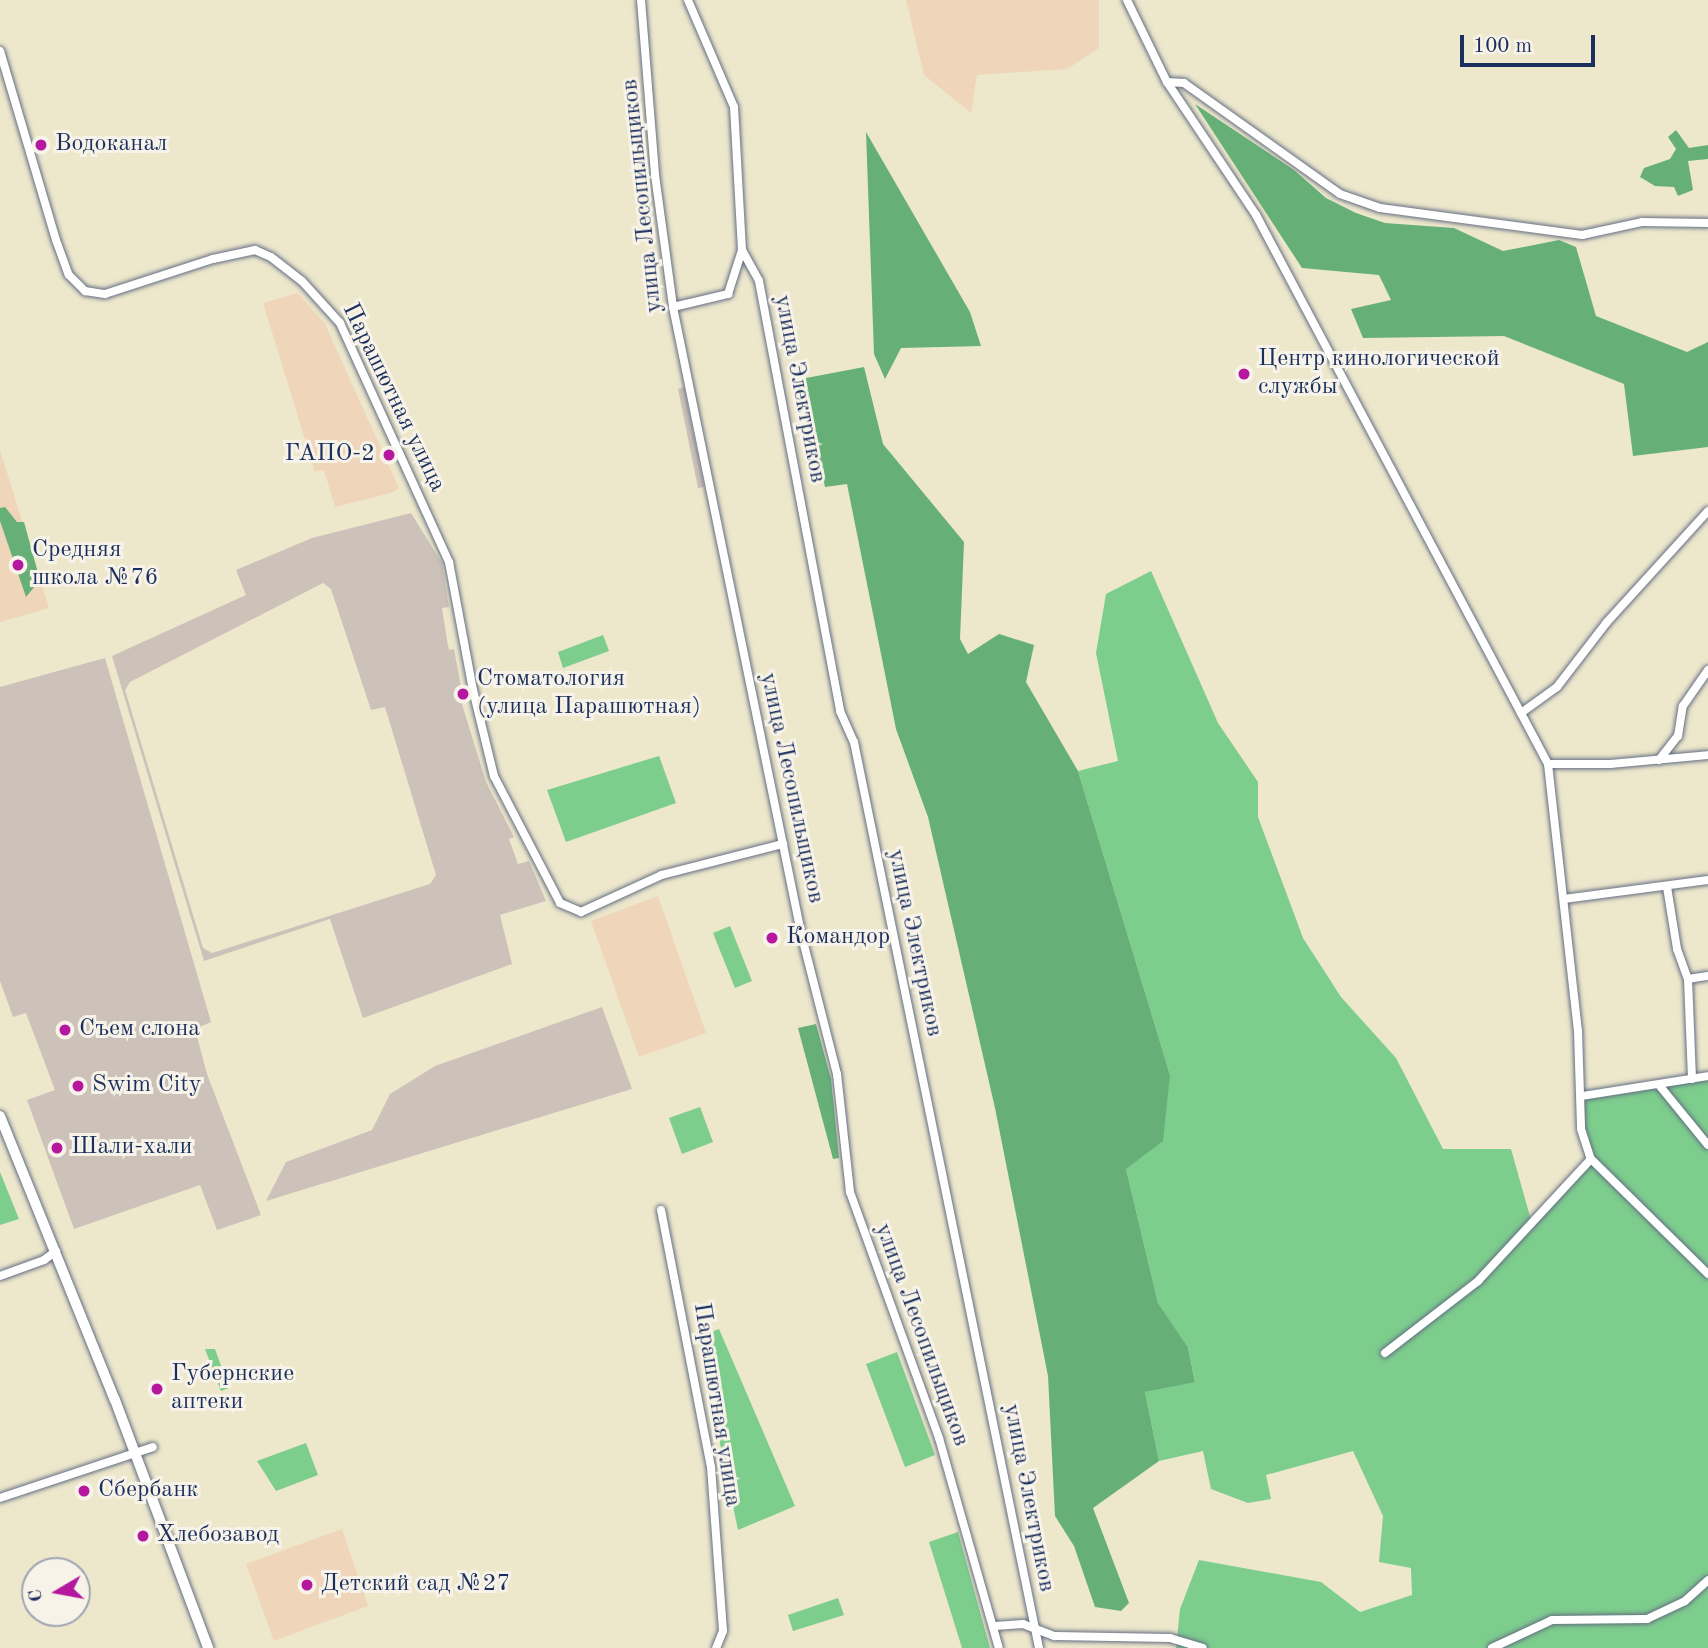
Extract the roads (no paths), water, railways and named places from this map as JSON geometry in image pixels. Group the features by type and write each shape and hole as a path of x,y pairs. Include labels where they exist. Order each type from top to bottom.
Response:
{"main road":[{"path":"0,1116 135,1451 208,1648"}],"street":[{"name":"улица Лесопильщиков","path":"641,0 655,175 673,307 783,844 837,1074 854,1205 939,1438 996,1626 999,1648"},
{"path":"673,307 728,294 742,250 734,107 688,0"},
{"path":"1128,0 1167,82 1255,215 1548,764 1583,1096 1581,1129 1591,1159 1708,1274"},
{"name":"Парашютная улица","path":"0,51 56,240 69,275 85,291 105,294 213,259 255,250 271,257 302,281 340,323 449,562 472,690 494,776 549,888 560,903 578,912 662,875 783,844"},
{"path":"1167,82 1184,83 1340,194 1380,208 1543,233 1582,235 1642,222 1708,223"},
{"name":"улица Электриков","path":"742,250 760,281 840,710 854,742 1039,1648"},
{"path":"1521,713 1557,687 1607,622 1708,511"},
{"path":"1659,760 1678,736 1683,706 1708,670"},
{"path":"1548,764 1659,760 1708,755"},
{"path":"1564,899 1708,880"},
{"path":"1667,887 1677,950 1688,979 1692,1079"},
{"path":"1688,979 1708,976"},
{"path":"1583,1096 1708,1076"},
{"path":"1659,1085 1708,1145"},
{"path":"1385,1353 1478,1281 1591,1159"},
{"name":"Парашютная улица","path":"661,1210 711,1467 723,1630 716,1648"},
{"path":"0,1276 44,1260 56,1251"},
{"path":"0,1498 153,1447"},
{"path":"1492,1648 1552,1620 1647,1619 1685,1601 1708,1580"},
{"path":"996,1626 1034,1627 1055,1636 1170,1639 1203,1648"}],"place":[{"name":"Водоканал","path":"41,145"},
{"name":"Центр кинологической службы","path":"1244,374"},
{"name":"ГАПО-2","path":"389,455"},
{"name":"Средняя школа №76","path":"18,565"},
{"name":"Стоматология (улица Парашютная)","path":"463,694"},
{"name":"Командор","path":"772,938"},
{"name":"Съем слона","path":"65,1030"},
{"name":"Swim City","path":"78,1086"},
{"name":"Шали-хали","path":"57,1148"},
{"name":"Губернские аптеки","path":"157,1389"},
{"name":"Сбербанк","path":"84,1491"},
{"name":"Хлебозавод","path":"143,1536"},
{"name":"Детский сад №27","path":"307,1585"}]}
